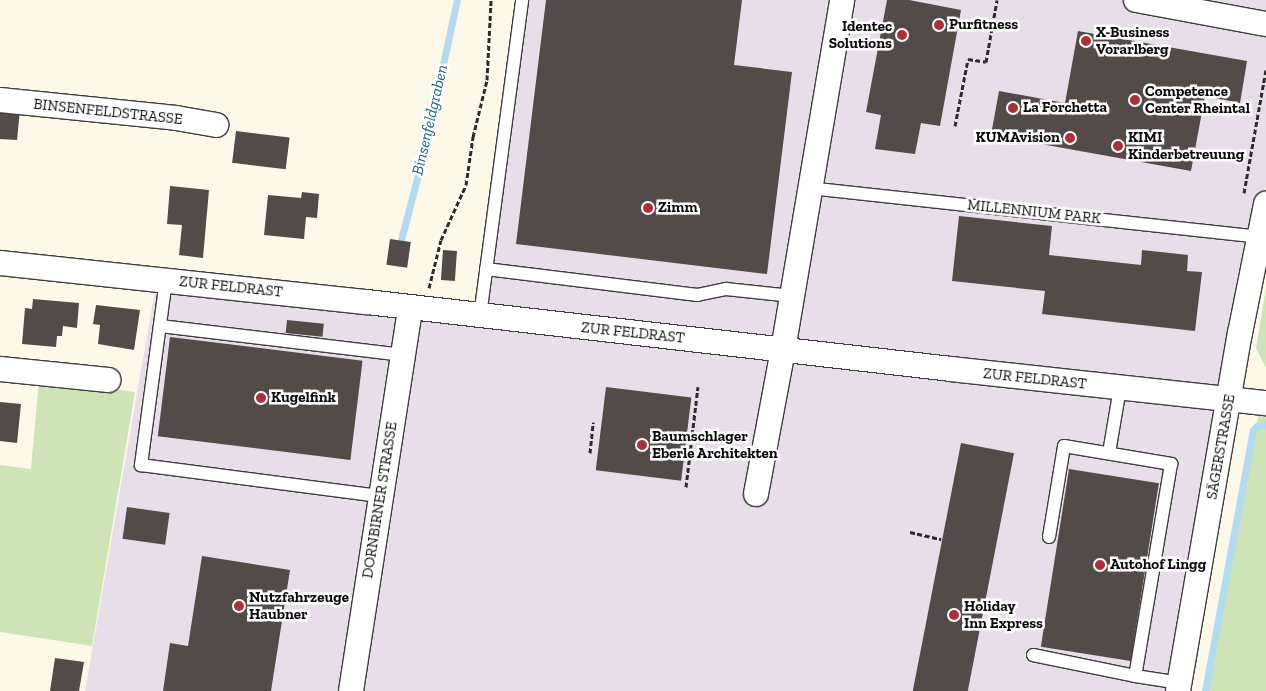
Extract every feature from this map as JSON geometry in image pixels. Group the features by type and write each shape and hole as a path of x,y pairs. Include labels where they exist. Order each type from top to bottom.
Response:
{"street":[{"path":"756,494 783,350 842,0"},
{"path":"1136,0 1266,24"},
{"name":"BINSENFELDSTRASSE","path":"0,100 176,118 216,125"},
{"name":"SÄGERSTRASSE","path":"1179,687 1229,399 1266,204"},
{"name":"ZUR FELDRAST","path":"0,263 1266,403"},
{"name":"DORNBIRNER STRASSE","path":"351,691 410,308"},
{"path":"0,369 108,380"}],"lane":[{"path":"480,316 522,0"},
{"name":"MILLENNIUM PARK","path":"809,188 1259,237"},
{"path":"486,269 697,295 726,289 792,296"},
{"path":"166,280 141,465 381,496"},
{"path":"160,326 403,354"},
{"path":"1109,453 1120,388"},
{"path":"1049,537 1064,446 1171,464 1135,676"},
{"path":"1033,655 1179,687"}],"path":[{"path":"429,289 441,240 466,185 473,138 487,80 491,0"},
{"path":"955,126 968,58 986,62 997,0"},
{"path":"686,487 698,387"},
{"path":"590,453 594,422"},
{"path":"910,532 942,539"}],"shaded area":[{"path":"519,0 1266,0 1266,185 1178,691 85,691 157,279 480,316"}],"green space":[{"path":"1266,288 1266,368 1256,348"},
{"path":"39,380 135,392 92,646 0,632 0,465 31,469"},
{"path":"1259,414 1266,415 1266,691 1205,691 1247,459"}],"building":[{"path":"546,0 742,0 734,65 792,72 767,274 516,244"},
{"path":"887,0 909,0 961,10 940,126 921,123 915,154 875,149 881,115 866,112"},
{"name":"Competence Center Rheintal","path":"1078,31 1247,61 1240,103 1205,96 1191,171 991,135 999,91 1065,103"},
{"path":"0,108 20,110 17,140 0,139"},
{"path":"236,131 290,138 286,169 232,163"},
{"path":"170,186 209,190 203,258 179,255 182,225 167,224"},
{"path":"302,192 319,194 317,218 306,217 304,239 264,235 268,195 301,198"},
{"path":"959,216 1052,226 1049,255 1141,265 1142,250 1188,255 1187,271 1202,272 1195,331 1042,314 1045,291 952,281"},
{"path":"390,239 411,242 407,268 386,265"},
{"path":"443,250 457,251 455,281 441,280"},
{"path":"33,299 79,303 77,328 63,326 62,336 57,336 56,347 22,344 25,308 32,309"},
{"path":"96,305 140,310 134,350 98,344 100,325 93,324"},
{"path":"287,320 324,324 322,337 286,333"},
{"name":"Kugelfink","path":"170,337 363,361 350,460 158,436"},
{"path":"606,387 691,397 681,481 596,470"},
{"path":"0,402 21,404 17,443 0,441"},
{"name":"Holiday Inn Express","path":"961,443 1014,453 968,691 913,691"},
{"name":"Autohof Lingg","path":"1069,469 1159,483 1131,661 1041,647"},
{"path":"127,507 170,513 165,545 123,539"},
{"name":"Nutzfahrzeuge Haubner","path":"202,556 290,570 271,691 163,691 170,643 188,646"},
{"path":"55,658 84,662 79,691 50,691"}],"waterway":[{"name":"Binsenfeldgraben","path":"401,240 424,152 457,0"},
{"path":"1205,691 1253,430 1257,426 1266,425"}],"place":[{"name":"Purfitness","path":"939,25"},
{"name":"Identec Solutions","path":"902,35"},
{"name":"X-Business Vorarlberg","path":"1086,41"},
{"name":"Competence Center Rheintal","path":"1135,100"},
{"name":"La Forchetta","path":"1013,108"},
{"name":"KUMAvision","path":"1070,138"},
{"name":"KIMI Kinderbetreuung","path":"1118,146"},
{"name":"Zimm","path":"648,208"},
{"name":"Kugelfink","path":"261,398"},
{"name":"Baumschlager Eberle Architekten","path":"642,445"},
{"name":"Autohof Lingg","path":"1100,565"},
{"name":"Nutzfahrzeuge Haubner","path":"239,606"},
{"name":"Holiday Inn Express","path":"954,615"}]}
